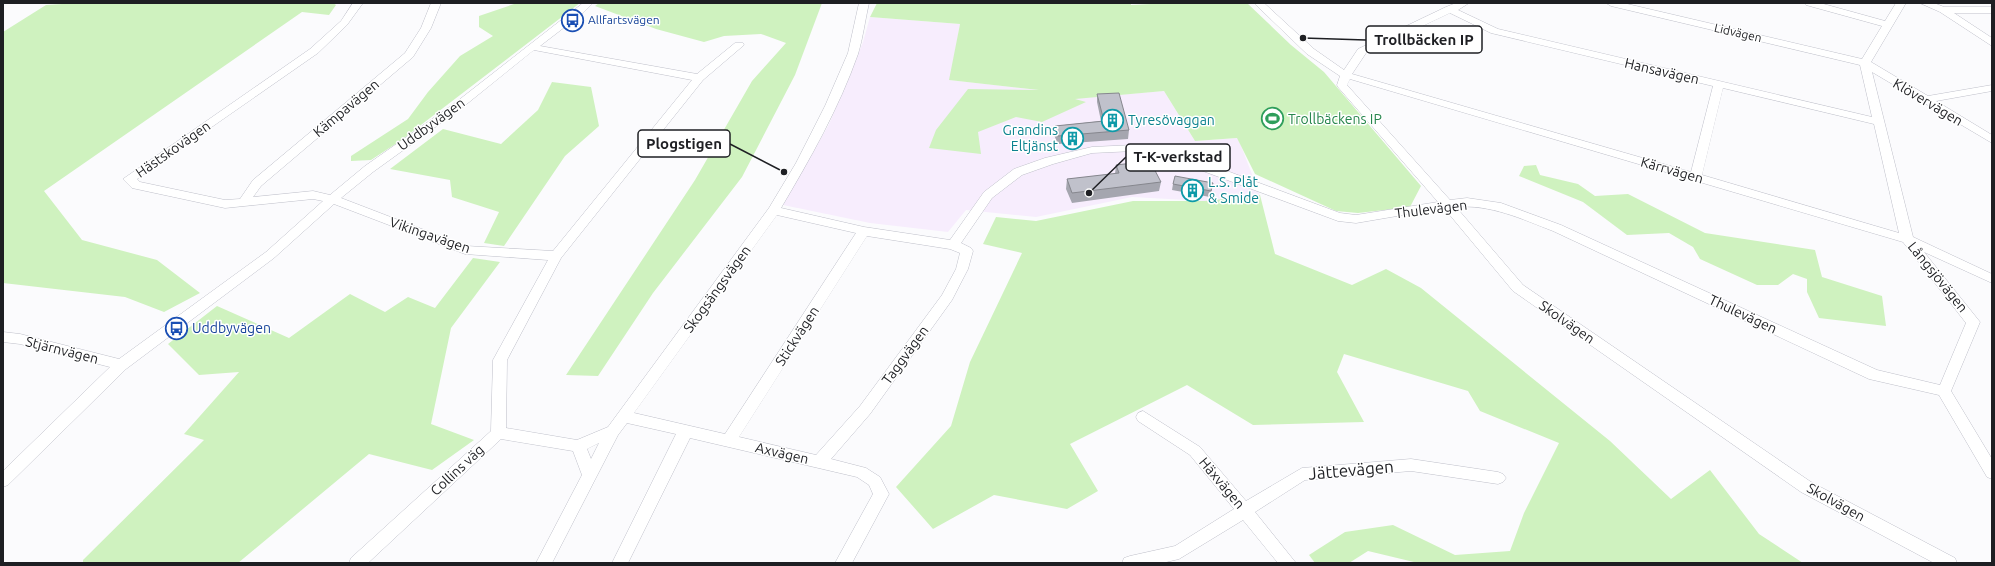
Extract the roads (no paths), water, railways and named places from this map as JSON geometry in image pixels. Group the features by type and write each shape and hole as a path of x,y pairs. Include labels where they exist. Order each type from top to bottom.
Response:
{"street":[{"name":"Hästskovägen","path":"332,199 313,195 225,204 136,185 129,179 314,51 344,23 358,3"},
{"name":"Kämpavägen","path":"243,203 257,184 409,55 426,28 436,3"},
{"name":"Uddbyvägen","path":"3,482 121,365 270,255 332,199 369,169 459,105 580,11 588,3"},
{"name":"Skogsängsvägen","path":"544,563 613,431 774,210 802,163 830,106 853,52 864,3"},
{"path":"1260,3 1304,46 1335,69 1346,75 1362,51 1464,3"},
{"name":"Lidvägen","path":"1610,3 1865,63"},
{"path":"1809,3 1888,25"},
{"path":"1865,63 1901,3"},
{"path":"1925,3 1944,10 1992,43"},
{"name":"Hansavägen","path":"1449,9 1495,30 1879,122"},
{"path":"1944,10 1992,10"},
{"path":"613,431 578,446 498,433 500,360 556,256 699,78 739,44"},
{"path":"532,47 699,78"},
{"name":"Klövervägen","path":"1865,63 1992,140"},
{"name":"Långsjövägen","path":"1865,63 1907,239 1973,322 1944,391"},
{"name":"Kärrvägen","path":"1346,75 1907,239 1992,279"},
{"name":"Skolvägen","path":"1346,75 1342,85 1447,204 1518,288 1806,487 1949,563"},
{"path":"1696,177 1719,84"},
{"path":"1925,100 1992,88"},
{"name":"Thulevägen","path":"953,245 988,195 1018,172 1067,156 1092,150 1134,148 1173,157 1344,218 1356,220 1447,204 1467,202 1501,207 1557,228 1874,375 1944,391"},
{"name":"Vikingavägen","path":"332,199 465,250 556,256"},
{"path":"774,210 864,231 953,245"},
{"name":"Stickvägen","path":"729,440 864,231"},
{"name":"Taggvägen","path":"819,462 865,410 947,297 962,269 967,251 953,245"},
{"name":"Stjärnvägen","path":"3,337 20,339 121,365"},
{"path":"1944,391 1992,473"},
{"name":"Axvägen","path":"623,416 861,472 875,481 881,494 844,563"},
{"name":"Häxvägen","path":"1143,417 1195,451 1288,563"},
{"path":"620,563 686,430"},
{"name":"Collins väg","path":"357,563 498,433"},
{"path":"578,446 590,476"},
{"name":"Jättevägen","path":"1130,563 1179,552 1302,474 1411,465 1498,478"}],"place":[{"name":"Allfartsvägen","path":"572,20"},
{"name":"Trollbäcken IP","path":"1303,38"},
{"name":"Trollbäckens IP","path":"1273,119"},
{"name":"Tyresövaggan","path":"1112,120"},
{"name":"Grandins Eltjänst","path":"1073,138"},
{"name":"Plogstigen","path":"784,172"},
{"name":"L.S. Plåt & Smide","path":"1192,190"},
{"name":"T-K-verkstad","path":"1089,193"},
{"name":"Uddbyvägen","path":"177,328"}]}
